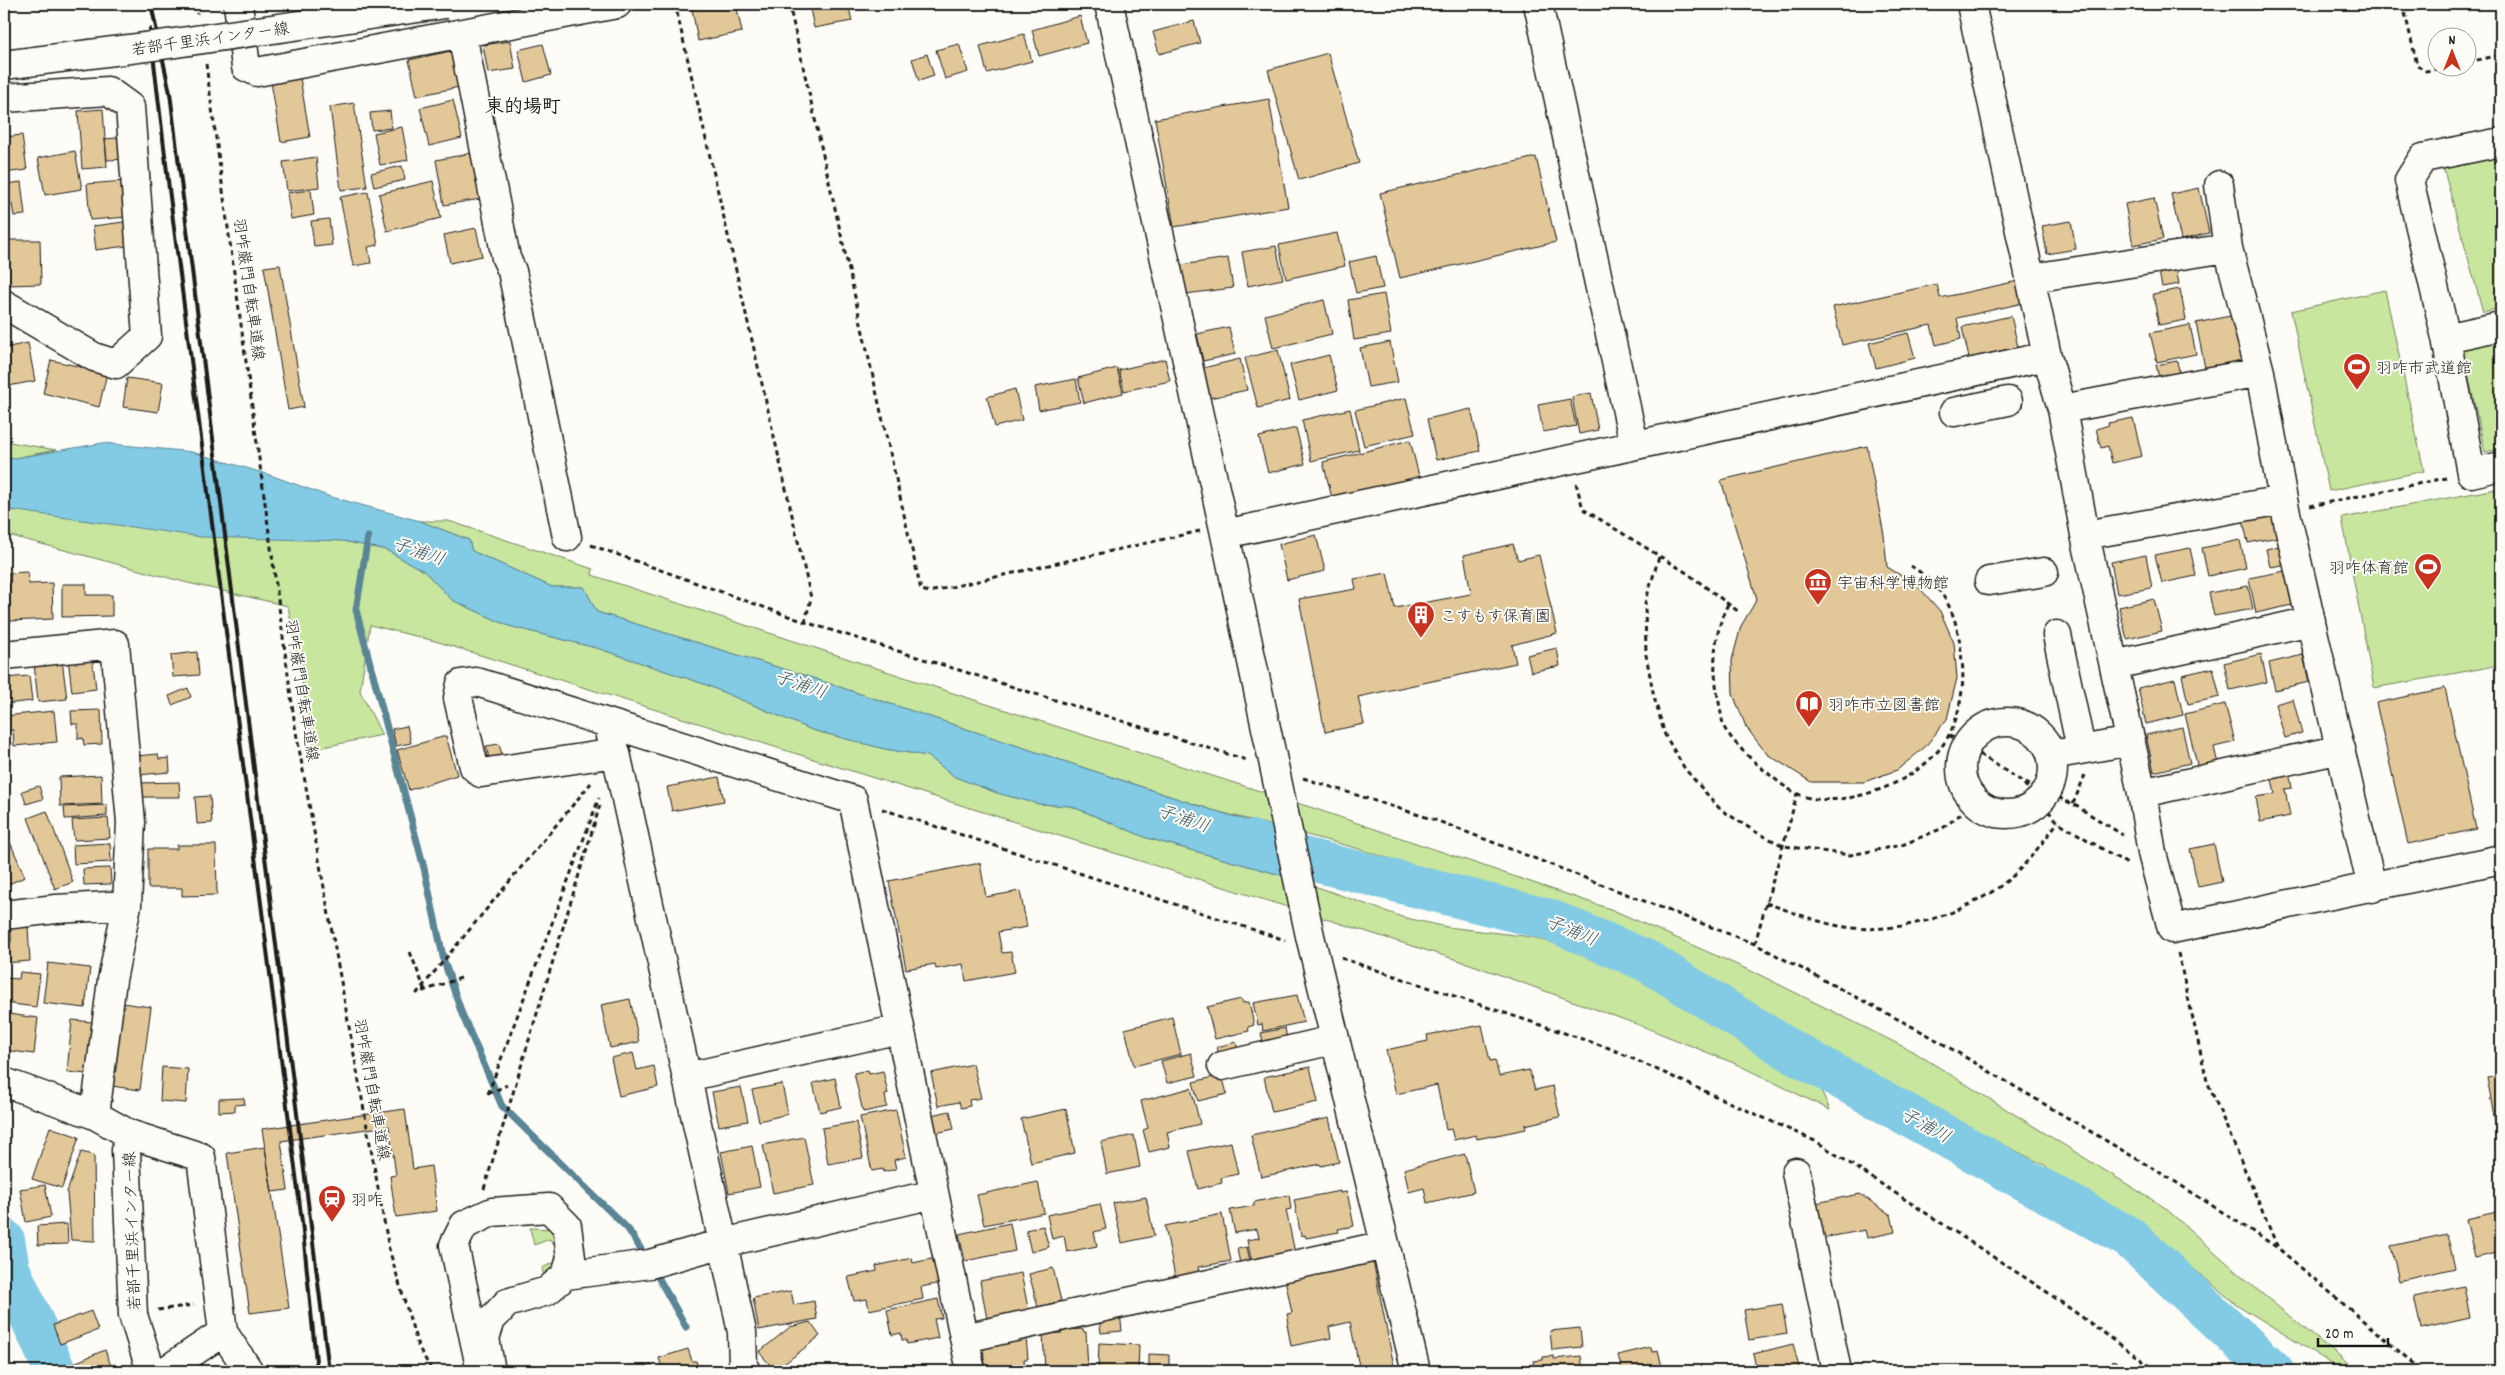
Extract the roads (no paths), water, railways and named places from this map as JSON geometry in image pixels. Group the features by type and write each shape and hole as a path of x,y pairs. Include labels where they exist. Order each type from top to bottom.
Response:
{"street":[{"path":"238,4 246,67 257,72 617,4"},
{"name":"若部千里浜インター線","path":"4,65 161,45 446,4"},
{"path":"1109,4 1224,530 1311,943 1333,1040 1416,1371"},
{"path":"1538,4 1634,444"},
{"path":"1971,4 2032,278 2047,356 2062,409 2086,536 2142,794 2152,853 2172,929 2372,888 2501,859"},
{"path":"462,34 506,258 512,271 567,537"},
{"path":"4,98 108,91 130,107 147,336 116,364 94,357 4,304"},
{"path":"2501,142 2423,158 2409,180 2446,338 2471,473 2501,466"},
{"path":"2219,185 2228,248 2260,372 2284,505 2372,888"},
{"path":"2032,278 2228,248"},
{"path":"2446,338 2501,326"},
{"path":"1224,530 2047,356"},
{"path":"2062,409 2260,372"},
{"path":"1954,412 2008,401"},
{"path":"2086,536 2284,505"},
{"path":"1989,581 2044,572"},
{"path":"2114,665 2311,621"},
{"path":"2057,635 2081,749"},
{"path":"4,655 115,644 131,822 127,906 112,980 95,1115"},
{"path":"616,753 481,773 474,767 458,698 461,684 477,682 853,800 972,1371"},
{"path":"2007,721 2022,724 2036,731 2046,742 2052,756 2053,775 2036,792 2022,811 2010,814 1986,809 1976,802 1968,792 1962,779 1958,741 1992,724 2007,721"},
{"path":"606,722 616,753 723,1243 742,1332 742,1366 746,1371"},
{"path":"2052,756 2131,741"},
{"path":"2142,794 2341,749"},
{"path":"4,915 56,909 127,906"},
{"path":"687,1077 900,1029"},
{"path":"1222,1066 1333,1040"},
{"name":"若部千里浜インター線","path":"6,1082 95,1115 129,1134 126,1150 134,1315 151,1371"},
{"path":"129,1134 201,1157 223,1332 249,1371"},
{"path":"1796,1172 1837,1371"},
{"path":"492,1371 484,1338 491,1320 507,1303 547,1291 566,1275 650,1264 723,1243 934,1194"},
{"path":"480,1371 454,1246 464,1225 492,1212 549,1208 567,1226 571,1258 566,1275"},
{"path":"965,1338 1384,1246"},
{"path":"166,1371 223,1332"}],"water":[{"path":"103,443 192,452 270,475 328,496 420,521 469,540 472,551 552,587 584,587 597,612 800,674 1212,810 1281,830 1292,878 1147,838 1071,806 1039,804 997,793 955,777 928,756 885,749 812,730 704,684 600,649 509,626 452,600 424,571 386,550 343,541 202,537 4,509 4,460"}],"waterway":[{"path":"368,537 356,610 424,868 444,961 462,1014 502,1106 628,1229 646,1257"},
{"name":"子浦川","path":"1251,841 1287,854 1550,920 1647,961 1788,1049 2130,1238 2273,1371"},
{"path":"4,1240 9,1269 55,1371"},
{"path":"653,1268 686,1327"}],"railway":[{"path":"151,4 170,93 329,1371"},
{"path":"150,29 302,1222 317,1371"}],"place":[{"name":"羽咋市武道館","path":"2357,391"},
{"name":"羽咋体育館","path":"2428,591"},
{"name":"宇宙科学博物館","path":"1818,606"},
{"name":"こすもす保育園","path":"1421,639"},
{"name":"羽咋市立図書館","path":"1809,728"},
{"name":"羽咋","path":"332,1223"}],"district":[{"name":"東的場町","path":"523,105"}]}
